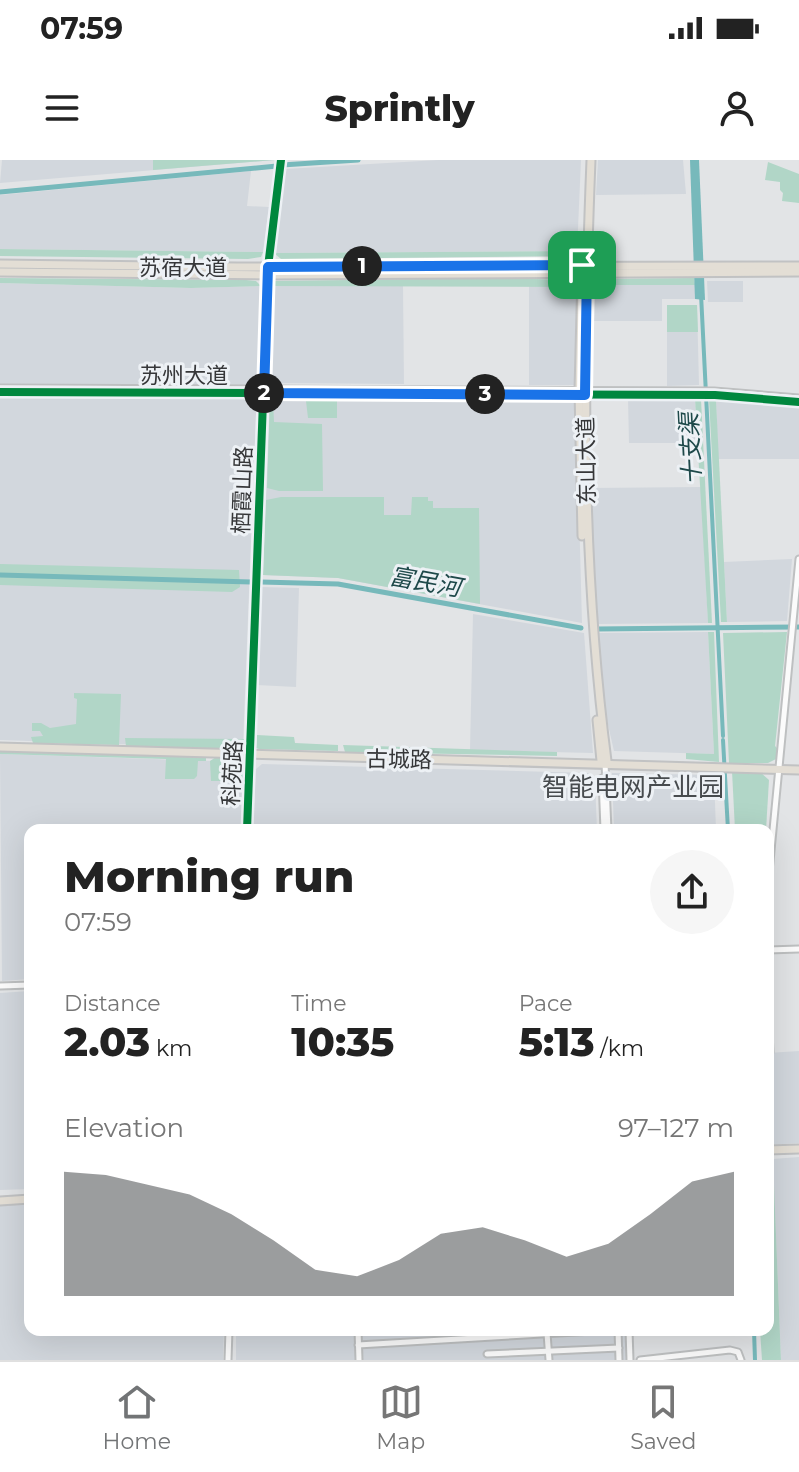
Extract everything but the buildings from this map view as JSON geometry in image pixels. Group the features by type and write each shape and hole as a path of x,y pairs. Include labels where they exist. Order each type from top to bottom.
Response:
{"main road":[{"name":"东山大道","path":"589,160 582,392 587,548 603,763"},
{"name":"苏宿大道","path":"0,264 268,271"},
{"name":"苏宿大道","path":"0,272 799,266"},
{"name":"苏宿大道","path":"707,269 799,272"},
{"name":"古城路","path":"0,745 799,768"},
{"path":"774,1152 799,1151"},
{"path":"0,1199 24,1197"}],"street":[{"name":"栖霞山路","path":"252,726 268,271 281,160"},
{"name":"苏州大道","path":"0,390 715,393 799,400"},
{"path":"774,824 799,559"},
{"name":"科苑路","path":"249,824 252,726"},
{"path":"603,763 606,824"},
{"path":"774,950 799,949"},
{"path":"0,986 24,985"},
{"path":"230,1360 231,1336"},
{"path":"358,1336 359,1360"},
{"path":"358,1345 488,1336"},
{"path":"546,1336 549,1360"},
{"path":"618,1336 619,1360"},
{"path":"629,1336 630,1360"},
{"path":"487,1354 619,1348"},
{"path":"640,1360 735,1350 741,1360"}],"shaded area":[{"path":"2,160 274,160 0,183"},
{"path":"438,160 581,160 577,251 274,253 285,169"},
{"path":"598,160 683,160 686,194 596,195"},
{"path":"251,171 247,206 269,207 263,252 0,249 0,195"},
{"path":"707,281 743,281 743,302 708,302"},
{"path":"0,283 191,288 261,286 243,745 238,748 0,740"},
{"path":"595,285 695,285 695,299 662,299 662,321 594,321"},
{"path":"271,286 403,286 404,384 272,383 268,377"},
{"path":"529,286 577,287 574,385 529,385"},
{"path":"667,305 697,305 699,385 667,386"},
{"path":"270,398 576,399 582,623 338,578 263,575"},
{"path":"628,399 695,399 697,443 629,443"},
{"path":"716,400 799,408 799,459 718,459"},
{"path":"701,487 708,623 597,624 591,488"},
{"path":"792,559 787,621 727,622 724,562"},
{"path":"261,587 299,588 296,687 257,685"},
{"path":"473,614 584,633 593,753 470,750"},
{"path":"708,632 714,754 614,751 603,703 599,633"},
{"path":"0,754 245,762 242,824 24,824 24,979 2,981"},
{"path":"262,764 589,773 595,781 597,824 253,824 256,769"},
{"path":"612,773 714,775 716,824 614,824"},
{"path":"24,991 24,1189 0,1190 0,993"},
{"path":"799,1051 799,1143 774,1145 774,1053"},
{"path":"799,1157 799,1360 781,1360 774,1159"},
{"path":"24,1203 24,1336 224,1336 223,1360 0,1360 0,1205"},
{"path":"236,1336 625,1336 626,1360 236,1360"}],"green space":[{"path":"153,160 274,160 153,170"},
{"path":"768,162 799,174 799,203 782,201 780,182 765,180"},
{"path":"0,249 263,252 261,257 248,259 0,256"},
{"path":"577,251 571,256 281,259 274,253"},
{"path":"0,278 246,280 256,281 261,286 191,288 0,283"},
{"path":"694,278 695,285 595,285 604,279"},
{"path":"570,280 577,287 271,286 275,281"},
{"path":"667,305 697,305 698,332 667,332"},
{"path":"270,398 337,399 337,418 308,418 306,401 273,401 274,422 322,424 323,491 267,488"},
{"path":"695,399 701,399 712,623 708,623"},
{"path":"709,399 716,400 727,622 721,622"},
{"path":"281,497 384,497 384,515 411,515 412,497 428,497 428,501 433,501 433,508 479,508 480,604 338,578 263,575 266,500"},
{"path":"0,564 239,570 240,587 232,592 0,585"},
{"path":"708,632 714,632 719,762 686,759 686,753 714,754"},
{"path":"787,632 776,759 768,763 729,763 723,633"},
{"path":"74,693 121,694 119,745 33,743 31,737 43,736 40,731 32,731 32,723 41,723 50,728 76,724 77,699"},
{"path":"257,735 294,737 295,743 338,745 338,751 259,749 256,748"},
{"path":"125,738 244,739 243,747 238,749 126,746"},
{"path":"343,745 557,752 557,756 345,752"},
{"path":"0,751 206,757 206,761 198,761 194,779 165,779 166,759 0,754"},
{"path":"216,757 245,760 244,781 211,781 210,761"},
{"path":"732,771 760,772 769,780 766,824 735,824"},
{"path":"774,1184 781,1360 762,1360 760,1336 774,1336"}],"water":[{"path":"690,160 699,160 705,300 695,299"}],"waterway":[{"path":"282,165 358,160"},
{"path":"0,192 277,166"},
{"name":"十支渠","path":"701,294 723,736"},
{"name":"富民河","path":"0,575 251,582"},
{"name":"富民河","path":"261,582 338,584 581,628"},
{"name":"富民河","path":"597,629 799,627"},
{"name":"十支渠","path":"723,740 728,824"},
{"name":"十支渠","path":"754,1336 755,1360"}],"cycle path":[{"path":"247,824 268,267 281,160"},
{"path":"0,392 715,395 799,402"}],"district":[{"name":"智能电网产业园","path":"633,787"}],"route":[{"path":"582,265 587,265 585,395 264,393 268,267 582,265"}]}
